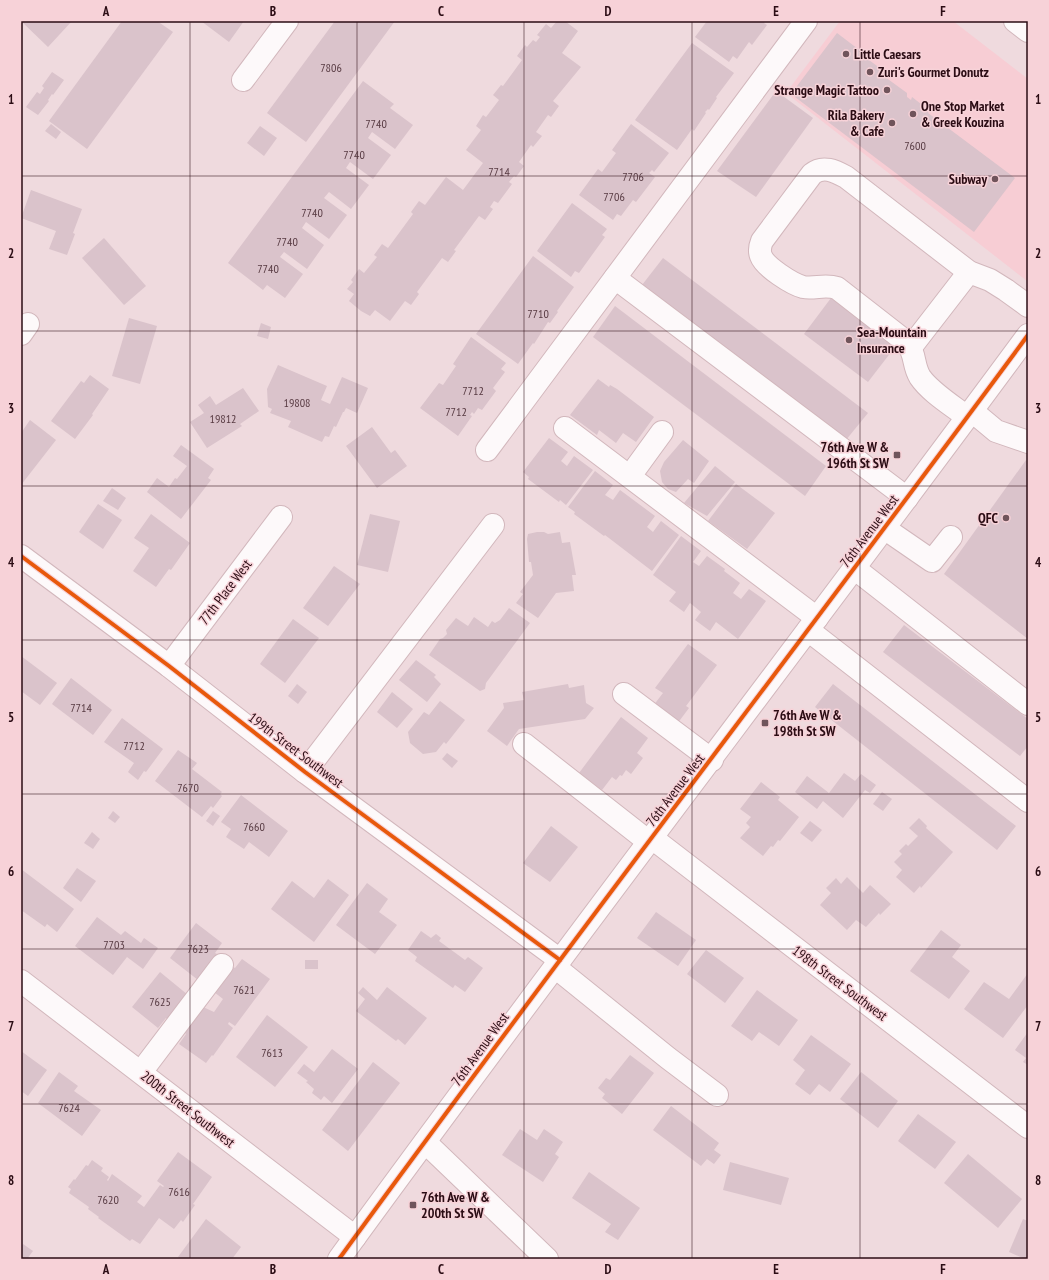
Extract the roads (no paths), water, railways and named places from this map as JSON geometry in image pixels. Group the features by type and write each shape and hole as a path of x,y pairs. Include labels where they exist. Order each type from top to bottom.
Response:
{"street":[{"path":"243,80 287,21"},
{"path":"488,450 806,21"},
{"path":"1015,21 1028,31"},
{"path":"1028,306 990,280 969,272 840,174 827,169 817,171 807,180 762,241 760,251 763,260 792,283 810,288 829,285 837,288 905,341 911,347 915,355 916,368 921,378 929,387 996,431 1028,442"},
{"path":"911,347 969,272"},
{"path":"615,278 906,498"},
{"name":"76th Avenue West","path":"339,1259 557,963 712,760 1028,335"},
{"path":"565,428 630,476 1028,801"},
{"path":"630,476 662,432"},
{"name":"77th Place West","path":"169,666 281,517"},
{"path":"305,772 492,525"},
{"path":"884,528 932,561 951,537"},
{"name":"199th Street Southwest","path":"21,556 169,666 305,772 557,963 668,1058 717,1095"},
{"path":"854,568 1028,704"},
{"path":"624,694 712,760"},
{"name":"198th Street Southwest","path":"524,744 1028,1127"},
{"path":"141,1072 222,965"},
{"name":"200th Street Southwest","path":"21,981 355,1237"},
{"path":"425,1142 547,1259"}],"place":[{"name":"Little Caesars","path":"846,54"},
{"name":"Zuri's Gourmet Donutz","path":"870,72"},
{"name":"Strange Magic Tattoo","path":"887,90"},
{"name":"One Stop Market & Greek Kouzina","path":"913,114"},
{"name":"Rila Bakery & Cafe","path":"892,123"},
{"name":"Subway","path":"995,179"},
{"name":"Sea-Mountain Insurance","path":"849,340"},
{"name":"76th Ave W & 196th St SW","path":"897,455"},
{"name":"QFC","path":"1006,518"},
{"name":"76th Ave W & 198th St SW","path":"765,723"},
{"name":"76th Ave W & 200th St SW","path":"413,1205"}]}
